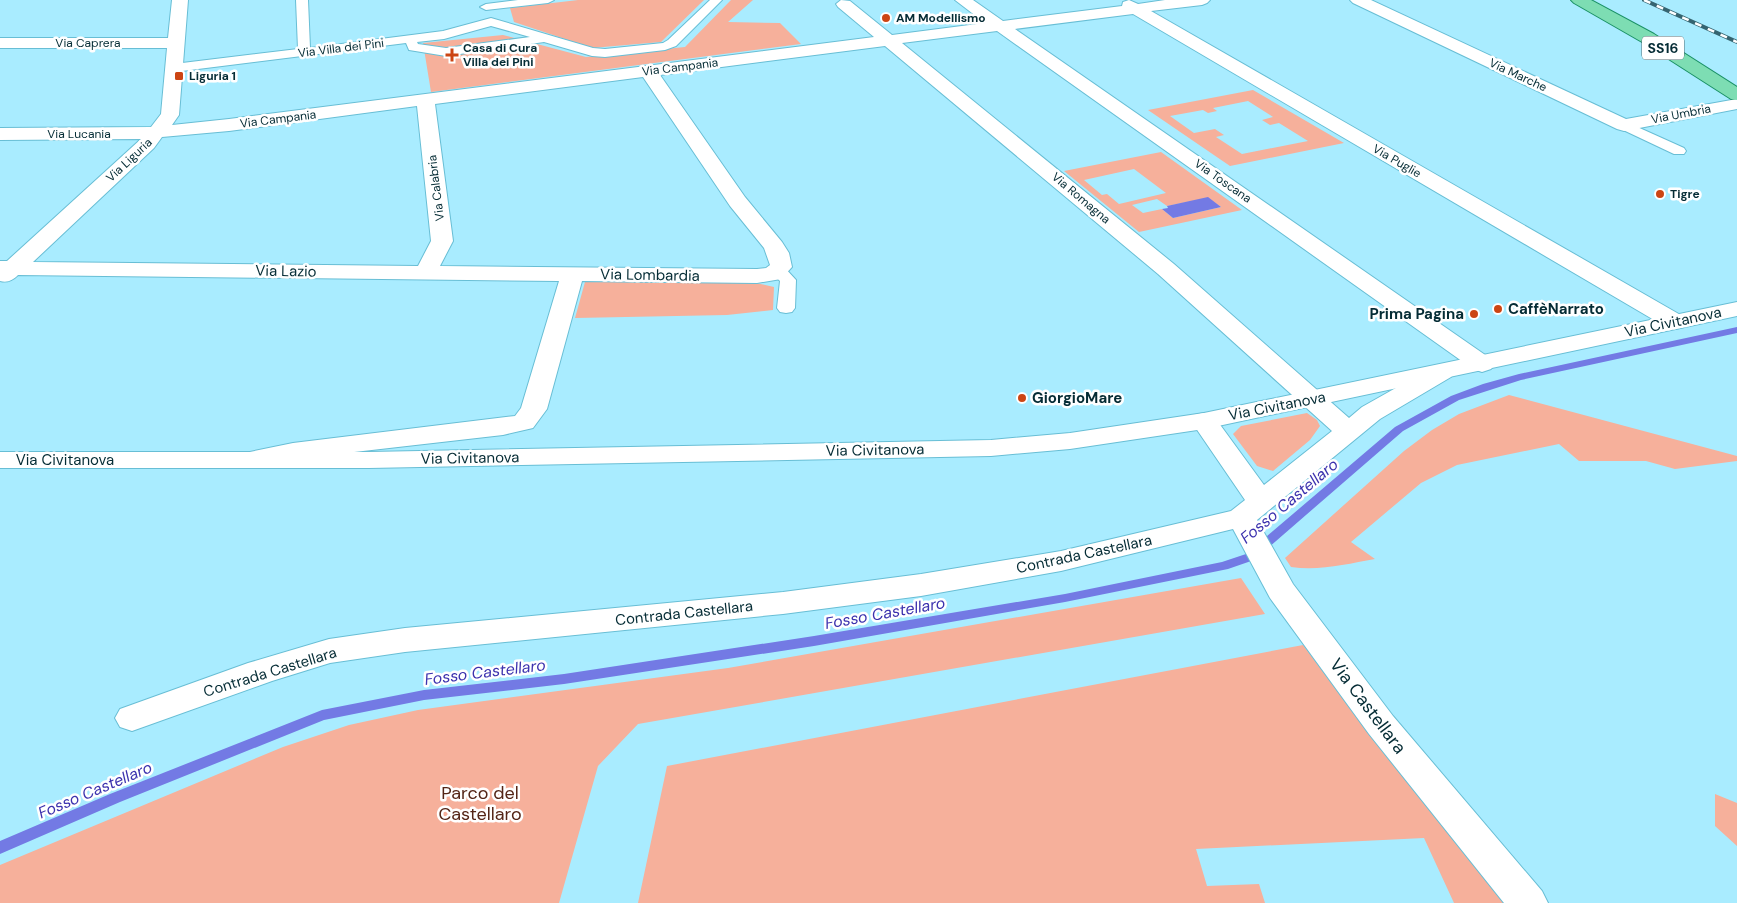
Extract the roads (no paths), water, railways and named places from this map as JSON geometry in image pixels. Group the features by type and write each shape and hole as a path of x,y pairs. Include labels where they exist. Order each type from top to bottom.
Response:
{"main road":[{"name":"SS16","path":"1579,0 1642,35 1737,95"}],"street":[{"name":"Via Liguria","path":"4,272 158,132 170,115 180,0"},
{"name":"Via Toscana","path":"963,0 1482,364"},
{"name":"Via Campania","path":"158,132 229,126 1002,26 1127,4 1202,0"},
{"name":"Via Marche","path":"1358,0 1624,125"},
{"name":"Via Romagna","path":"844,4 1166,269 1312,399"},
{"name":"Via Puglie","path":"1127,4 1675,322"},
{"name":"Via Caprera","path":"0,42 176,43"},
{"path":"648,71 751,220 776,250 781,262 778,271"},
{"name":"Via Calabria","path":"425,100 442,241 425,273"},
{"name":"Via Umbria","path":"1624,125 1737,104"},
{"name":"Via Lucania","path":"0,134 158,132"},
{"name":"Via Lombardia","path":"572,274 757,276 773,274 778,271"},
{"name":"Via Lazio","path":"4,272 572,274"},
{"path":"246,461 293,450 503,428 524,422 534,409 572,274"},
{"name":"Via Civitanova","path":"0,460 368,460 991,448 1070,441 1204,420 1482,364 1737,309"},
{"path":"1249,515 1370,413 1442,372"},
{"path":"1356,390 1367,405 1370,413"},
{"path":"1312,399 1347,432"},
{"name":"Via Castellara","path":"1204,420 1249,515 1281,590 1381,725 1528,903"},
{"path":"368,460 373,450 387,440"},
{"name":"Contrada Castellara","path":"132,718 260,672 329,651 405,640 783,603 921,585 1060,561 1249,515"}],"lane":[{"path":"302,0 304,52"},
{"path":"548,0 485,4 491,22 592,52 605,53 665,46 672,43 716,0"},
{"name":"Via Villa dei Pini","path":"174,68 444,35 491,22"},
{"path":"410,39 413,47 446,52 547,39"},
{"name":"Via Marche","path":"1624,125 1678,151"},
{"path":"778,271 788,280 786,308"}],"waterway":[{"name":"Fosso Castellaro","path":"0,848 115,798 322,715 424,695 564,679 814,641 1065,598 1224,566 1250,557 1399,429 1455,398 1519,377 1737,330"}],"railway":[{"path":"1644,0 1737,42"}],"place":[{"name":"AM Modellismo","path":"886,18"},
{"name":"Casa di Cura Villa dei Pini","path":"452,55"},
{"name":"Liguria 1","path":"179,76"},
{"name":"Tigre","path":"1660,194"},
{"name":"CaffèNarrato","path":"1498,309"},
{"name":"Prima Pagina","path":"1474,314"},
{"name":"GiorgioMare","path":"1022,398"}],"park label":[{"name":"Parco del Castellaro","path":"480,803"}]}
